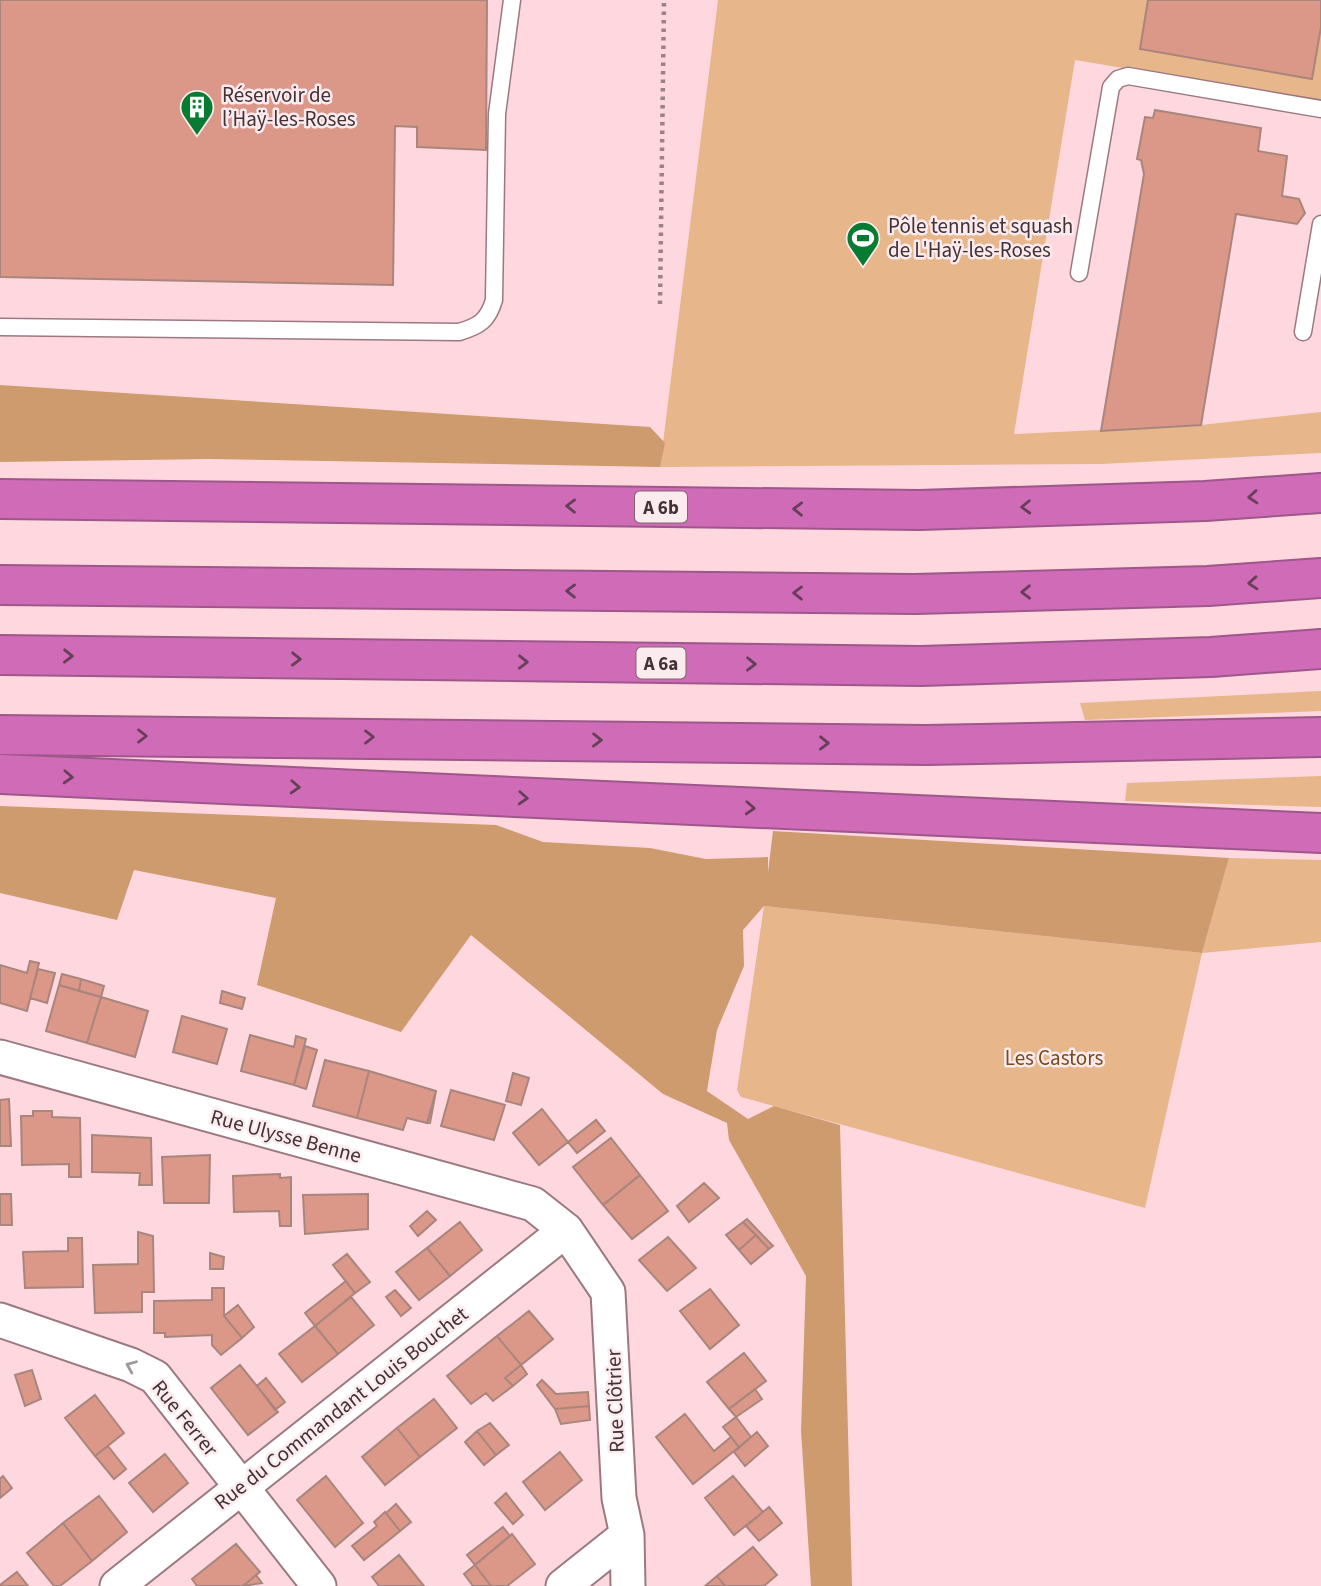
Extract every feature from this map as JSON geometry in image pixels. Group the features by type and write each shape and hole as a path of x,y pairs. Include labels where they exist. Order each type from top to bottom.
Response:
{"highway":[{"name":"A 6b","path":"0,499 919,510 1205,501 1321,493"},
{"path":"0,585 915,594 1208,586 1321,578"},
{"name":"A 6a","path":"0,656 921,666 1099,662 1321,649"},
{"path":"0,735 926,745 1321,737"},
{"path":"0,774 1321,833"}],"street":[{"name":"Rue Ulysse Benne","path":"0,1057 533,1204 566,1230"},
{"name":"Rue du Commandant Louis Bouchet","path":"117,1586 566,1230"},
{"name":"Rue Clôtrier","path":"566,1230 608,1292 619,1498 626,1535 628,1586"},
{"name":"Rue Ferrer","path":"0,1320 131,1365 155,1377 319,1586"},
{"path":"563,1586 626,1535"}],"lane":[{"path":"0,327 445,331 476,327 489,317 494,300 497,114 512,0"},
{"path":"1079,273 1111,87 1118,79 1128,76 1321,109"},
{"path":"1303,332 1321,224"}],"path":[{"path":"660,304 664,0"}],"green space":[{"name":"Pôle tennis et squash de L'Haÿ-les-Roses","path":"718,0 1321,0 1321,101 1075,60 1014,434 1201,425 1321,412 1321,453 1101,464 660,467"},
{"path":"1321,691 1321,711 1085,720 1080,703"},
{"path":"1321,776 1321,807 1125,801 1127,783"},
{"path":"1229,858 1321,860 1321,942 1202,953"},
{"name":"Les Castors","path":"764,906 1202,953 1145,1208 741,1097 737,1090"}],"shaded area":[{"path":"0,385 650,427 665,443 660,467 209,459 0,462"},
{"path":"0,806 496,825 543,842 650,848 706,859 768,857 768,872 773,831 1229,858 1202,953 764,906 743,930 744,966 717,1030 707,1091 748,1119 774,1106 840,1125 852,1586 811,1586 801,1431 806,1276 729,1140 727,1123 663,1094 471,935 401,1032 257,985 276,898 134,870 117,920 0,893"}],"building":[{"name":"Réservoir de l’Haÿ-les-Roses","path":"0,0 487,0 486,150 417,147 417,127 395,126 393,285 0,277"},
{"path":"1148,0 1321,0 1321,27 1312,79 1140,49"},
{"path":"1155,110 1261,128 1258,151 1287,156 1282,196 1299,199 1305,213 1297,224 1236,214 1201,425 1101,431 1144,174 1141,160 1137,159 1145,117 1153,118"},
{"path":"30,961 39,963 27,1011 0,1003 0,965 27,973"},
{"path":"38,969 55,973 47,1003 30,998"},
{"path":"62,974 81,979 79,991 59,985"},
{"path":"81,979 104,986 101,997 79,991"},
{"path":"59,985 101,997 87,1043 46,1031"},
{"path":"222,991 245,998 242,1009 220,1003"},
{"path":"101,997 148,1011 135,1057 87,1043"},
{"path":"182,1016 227,1029 217,1064 173,1052"},
{"path":"250,1035 294,1047 296,1036 306,1039 294,1085 241,1071"},
{"path":"305,1046 317,1050 306,1089 294,1085"},
{"path":"325,1060 369,1071 357,1118 313,1106"},
{"path":"369,1071 436,1091 427,1123 407,1118 403,1130 357,1118"},
{"path":"513,1073 529,1078 521,1105 506,1101"},
{"path":"451,1090 505,1105 494,1140 441,1126"},
{"path":"436,1091 430,1123 427,1123"},
{"path":"9,1099 11,1146 0,1146 0,1100"},
{"path":"542,1109 568,1142 539,1165 513,1133"},
{"path":"33,1111 52,1111 52,1117 80,1118 81,1177 69,1177 69,1164 22,1165 21,1116 33,1116"},
{"path":"596,1120 605,1131 577,1153 568,1142"},
{"path":"92,1135 151,1138 152,1185 139,1185 140,1173 92,1172"},
{"path":"611,1138 640,1175 603,1205 573,1167"},
{"path":"210,1155 209,1203 164,1203 162,1157"},
{"path":"280,1174 280,1178 291,1177 291,1226 280,1226 279,1211 234,1212 233,1176"},
{"path":"640,1175 668,1211 632,1239 603,1205"},
{"path":"704,1183 719,1198 689,1222 677,1206"},
{"path":"0,1194 11,1194 12,1225 0,1225"},
{"path":"368,1194 368,1229 305,1234 303,1195"},
{"path":"427,1211 436,1220 418,1236 410,1226"},
{"path":"747,1219 773,1246 769,1249 743,1222"},
{"path":"460,1222 482,1250 450,1276 427,1248"},
{"path":"743,1222 756,1235 739,1250 726,1235"},
{"path":"138,1232 153,1236 154,1292 142,1292 142,1312 95,1313 93,1265 138,1264"},
{"path":"756,1235 769,1249 751,1264 739,1250"},
{"path":"668,1237 696,1268 667,1291 639,1260"},
{"path":"68,1238 82,1238 83,1287 25,1288 23,1252 68,1251"},
{"path":"427,1248 450,1276 419,1300 396,1272"},
{"path":"210,1253 224,1257 223,1269 210,1269"},
{"path":"347,1254 370,1282 355,1293 333,1265"},
{"path":"346,1281 355,1293 315,1326 305,1313"},
{"path":"212,1288 224,1288 224,1316 242,1338 221,1355 212,1345 212,1335 165,1337 165,1333 154,1333 154,1301 212,1300"},
{"path":"710,1289 739,1325 710,1349 680,1311"},
{"path":"395,1290 411,1308 401,1316 386,1297"},
{"path":"351,1297 374,1325 338,1354 315,1326"},
{"path":"238,1305 254,1327 242,1338 224,1316"},
{"path":"529,1311 553,1339 521,1365 497,1336"},
{"path":"315,1326 338,1354 302,1382 279,1354"},
{"path":"497,1336 521,1365 505,1378 513,1386 493,1401 486,1393 471,1404 447,1376"},
{"path":"744,1353 766,1381 729,1409 707,1382"},
{"path":"240,1365 278,1412 248,1435 211,1388"},
{"path":"521,1365 527,1374 513,1386 505,1378"},
{"path":"32,1370 41,1399 25,1406 15,1375"},
{"path":"266,1378 285,1402 275,1410 257,1386"},
{"path":"542,1380 556,1394 588,1392 589,1406 555,1409 537,1385"},
{"path":"755,1389 762,1399 736,1417 729,1409"},
{"path":"95,1395 124,1433 95,1456 65,1418"},
{"path":"434,1399 457,1428 420,1457 397,1428"},
{"path":"589,1406 590,1420 561,1424 555,1409"},
{"path":"685,1414 714,1451 731,1437 739,1447 693,1484 656,1437"},
{"path":"736,1417 751,1437 739,1447 723,1427"},
{"path":"490,1423 509,1445 496,1455 477,1431"},
{"path":"397,1428 420,1457 385,1485 362,1457"},
{"path":"477,1431 496,1455 484,1465 465,1442"},
{"path":"757,1432 768,1446 745,1466 734,1452"},
{"path":"108,1446 126,1469 114,1479 95,1456"},
{"path":"560,1452 582,1480 545,1510 523,1482"},
{"path":"165,1454 188,1483 153,1512 129,1483"},
{"path":"3,1476 12,1488 0,1498 0,1479"},
{"path":"326,1476 363,1523 335,1547 297,1500"},
{"path":"733,1476 763,1512 734,1535 705,1498"},
{"path":"506,1493 523,1515 513,1524 495,1503"},
{"path":"99,1496 127,1532 92,1561 63,1523"},
{"path":"396,1504 411,1522 400,1531 386,1513"},
{"path":"769,1507 782,1523 759,1541 746,1526"},
{"path":"385,1512 400,1531 364,1560 352,1546 377,1526 374,1522"},
{"path":"63,1523 92,1561 60,1586 54,1586 27,1553"},
{"path":"503,1527 510,1536 475,1565 467,1555"},
{"path":"512,1534 535,1564 507,1586 491,1586 475,1565"},
{"path":"236,1544 260,1572 243,1586 197,1586 192,1579"},
{"path":"753,1547 777,1575 764,1586 725,1586 717,1576"},
{"path":"399,1555 424,1586 379,1586 372,1577"},
{"path":"475,1565 491,1586 473,1586 464,1574"},
{"path":"17,1572 28,1586 0,1586 0,1585"},
{"path":"256,1575 262,1583 243,1586"},
{"path":"717,1576 725,1586 705,1586"}],"place":[{"name":"Réservoir de l’Haÿ-les-Roses","path":"197,137"},
{"name":"Pôle tennis et squash de L'Haÿ-les-Roses","path":"863,268"}]}
